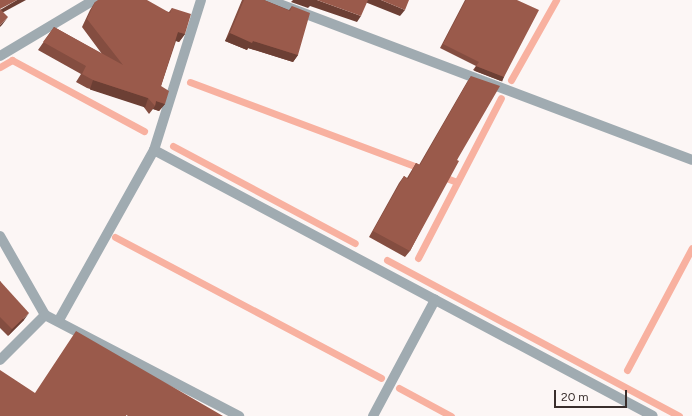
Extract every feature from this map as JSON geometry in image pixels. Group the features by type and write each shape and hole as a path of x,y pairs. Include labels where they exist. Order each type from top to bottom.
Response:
{"street":[{"path":"0,56 94,0"},
{"path":"59,320 154,150 201,0"},
{"path":"269,0 692,160"},
{"path":"154,150 653,416"},
{"path":"0,236 46,315 59,320 239,416"},
{"path":"373,416 434,300"},
{"path":"0,360 46,315"}],"building":[{"path":"0,0 17,0 0,9"},
{"path":"98,0 147,0 170,13 172,8 191,14 185,34 178,32 161,86 169,91 165,104 156,101 155,106 148,98 93,80 82,74 86,66 43,42 54,27 123,65 87,19 95,2"},
{"path":"244,0 264,0 290,11 292,6 310,13 298,55 253,41 252,43 230,33"},
{"path":"317,0 368,0 361,16"},
{"path":"381,0 409,0 405,10"},
{"path":"466,0 517,0 539,10 504,77 476,66 479,62 443,44"},
{"path":"0,9 8,17 0,25"},
{"path":"471,76 500,86 457,160 459,161 410,251 373,231 404,176 408,179 416,163 420,165"},
{"path":"0,281 29,313 12,329 0,317"},
{"path":"76,331 223,416 0,416 0,370 35,393"}],"waterway":[{"path":"511,80 556,0"},
{"path":"0,67 12,60 144,131"},
{"path":"190,82 423,169"},
{"path":"418,258 501,98"},
{"path":"173,146 355,243"},
{"path":"441,176 457,182"},
{"path":"115,237 381,378"},
{"path":"627,370 692,248"},
{"path":"387,260 679,416"},
{"path":"399,388 451,416"}]}
